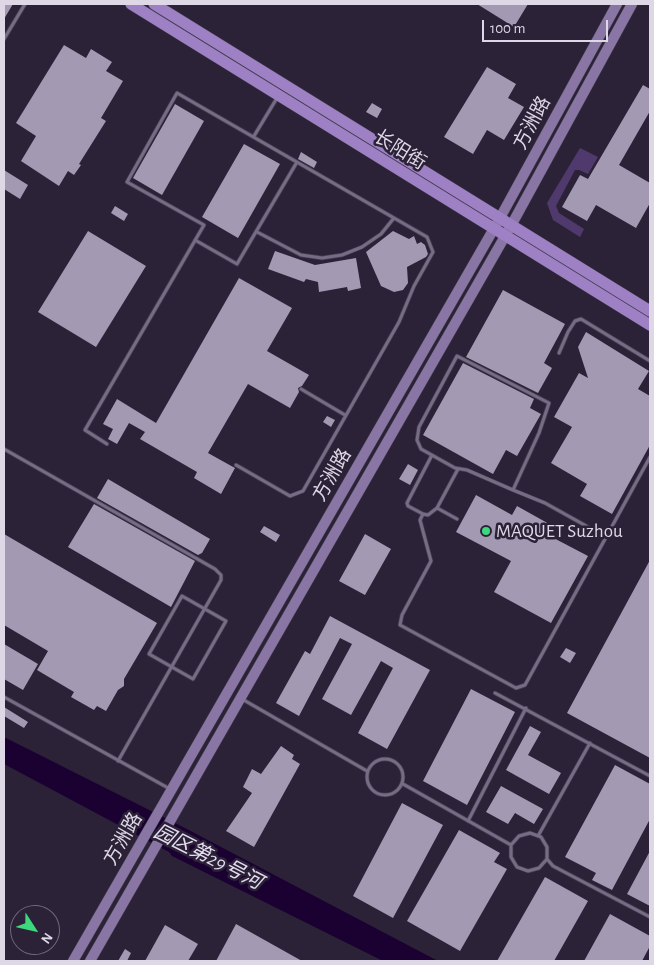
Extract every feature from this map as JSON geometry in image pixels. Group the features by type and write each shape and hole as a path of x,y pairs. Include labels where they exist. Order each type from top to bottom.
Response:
{"main road":[{"name":"长阳街","path":"131,4 650,325"},
{"name":"长阳街","path":"154,4 650,311"},
{"name":"方洲路","path":"73,961 500,218 616,4"},
{"name":"方洲路","path":"90,961 512,224 632,4"}],"lane":[{"path":"4,39 25,4"},
{"path":"108,444 86,430 204,225 127,182 177,93 427,237 433,252 414,286 399,322 345,415 304,491 290,496 236,465"},
{"path":"254,136 278,95"},
{"path":"195,240 237,264 297,162"},
{"path":"257,232 301,255 322,258 342,256 362,247 381,234 394,218"},
{"path":"559,353 575,321 581,319 650,361"},
{"path":"513,490 540,433 549,403 457,356 419,427 417,440 421,449 458,469 467,470 513,490 545,503 606,537"},
{"path":"301,389 345,415"},
{"path":"4,449 216,569 221,575 221,580 205,609 118,761"},
{"path":"432,455 407,503 408,506 428,515 437,508 458,469"},
{"path":"423,514 420,520 431,561 402,614 400,625 516,688 525,685 650,457"},
{"path":"437,508 457,519"},
{"path":"182,596 205,609 226,621 193,679 149,654 182,596"},
{"path":"496,693 650,776"},
{"path":"4,697 172,790"},
{"path":"242,698 367,771"},
{"path":"468,821 526,708"},
{"path":"538,836 590,743"},
{"path":"386,758 392,760 397,763 403,773 403,784 395,794 384,796 378,794 373,792 366,782 367,771 375,761 386,758"},
{"path":"403,784 511,845"},
{"path":"547,859 539,868 534,870 528,871 517,867 511,857 511,845 519,836 530,833 541,837 547,847 547,859 553,866 650,918"}],"shaded area":[{"path":"580,148 598,157 588,174 575,170 556,206 559,213 584,229 580,237 553,220 547,203"}],"water":[{"name":"园区第29号河","path":"4,737 183,827 438,961 383,961 172,856 169,852 4,764"}],"building":[{"path":"4,4 13,4 4,19"},
{"path":"477,4 528,4 514,27"},
{"path":"64,45 86,58 91,49 112,62 106,71 123,81 101,118 106,121 79,164 81,165 74,175 68,171 59,186 21,161 36,136 16,123"},
{"path":"487,67 516,84 508,98 524,107 504,140 487,130 473,154 444,137"},
{"path":"643,85 650,89 650,111 619,165 650,183 650,203 636,228 596,205 587,221 562,207 580,175 588,179"},
{"path":"372,103 382,109 377,118 366,112"},
{"path":"175,104 204,121 162,195 133,178"},
{"path":"244,144 280,164 238,238 202,217"},
{"path":"301,152 317,162 314,168 298,159"},
{"path":"4,170 28,185 20,199 4,189"},
{"path":"115,206 128,214 124,221 111,213"},
{"path":"88,231 146,266 96,347 38,312"},
{"path":"393,231 409,239 414,236 417,244 421,242 425,245 428,254 407,267 408,283 403,290 394,292 381,286 366,252"},
{"path":"275,251 315,265 356,258 361,288 348,291 347,287 319,292 318,282 306,279 304,282 268,269"},
{"path":"239,278 292,308 267,351 309,375 302,386 298,388 299,392 290,408 248,384 208,453 235,468 221,494 194,478 197,472 140,439 145,432 129,423 117,444 108,439 113,429 103,424 117,399 156,423"},
{"path":"503,290 565,324 544,363 552,368 538,393 466,357"},
{"path":"586,332 649,371 638,389 650,396 650,445 612,514 580,496 587,484 551,463 572,427 554,417 579,373 588,378 578,347"},
{"path":"463,363 534,399 530,408 541,414 517,456 506,450 493,474 423,435"},
{"path":"327,416 335,420 331,427 323,422"},
{"path":"408,464 418,470 410,485 399,479"},
{"path":"108,479 210,539 202,553 198,555 97,498"},
{"path":"476,495 512,515 517,506 551,525 546,534 588,556 551,623 494,592 511,561 456,532"},
{"path":"94,504 195,561 171,607 68,547"},
{"path":"264,526 280,535 276,542 260,532"},
{"path":"4,534 157,623 124,679 124,686 118,690 106,711 97,706 94,710 71,697 74,692 37,670 48,651 4,625"},
{"path":"365,534 391,549 365,595 339,581"},
{"path":"650,560 650,758 567,713"},
{"path":"330,616 430,670 387,749 358,733 393,668 381,661 351,715 322,699 352,644 340,638 299,716 276,703 305,651 310,654"},
{"path":"4,644 38,664 23,690 4,679"},
{"path":"566,648 576,653 570,663 560,657"},
{"path":"471,689 515,712 467,805 423,781"},
{"path":"4,707 28,722 24,728 4,716"},
{"path":"530,726 541,732 528,755 561,773 549,794 506,770"},
{"path":"281,746 294,755 292,759 300,764 254,847 226,831 252,793 243,787 252,769 261,774"},
{"path":"615,765 650,784 650,819 612,890 592,880 596,873 565,857"},
{"path":"501,786 543,809 534,824 515,813 508,824 486,812"},
{"path":"402,803 443,825 393,918 353,896"},
{"path":"459,830 500,853 494,862 507,869 460,951 407,921"},
{"path":"650,851 650,906 627,894"},
{"path":"545,877 588,901 554,961 497,961"},
{"path":"610,914 650,936 650,946 642,961 584,961"},
{"path":"236,924 302,961 216,961"},
{"path":"165,925 198,944 188,961 145,961"},
{"path":"125,949 131,953 127,961 118,961"}],"place":[{"name":"MAQUET Suzhou","path":"486,531"}]}
